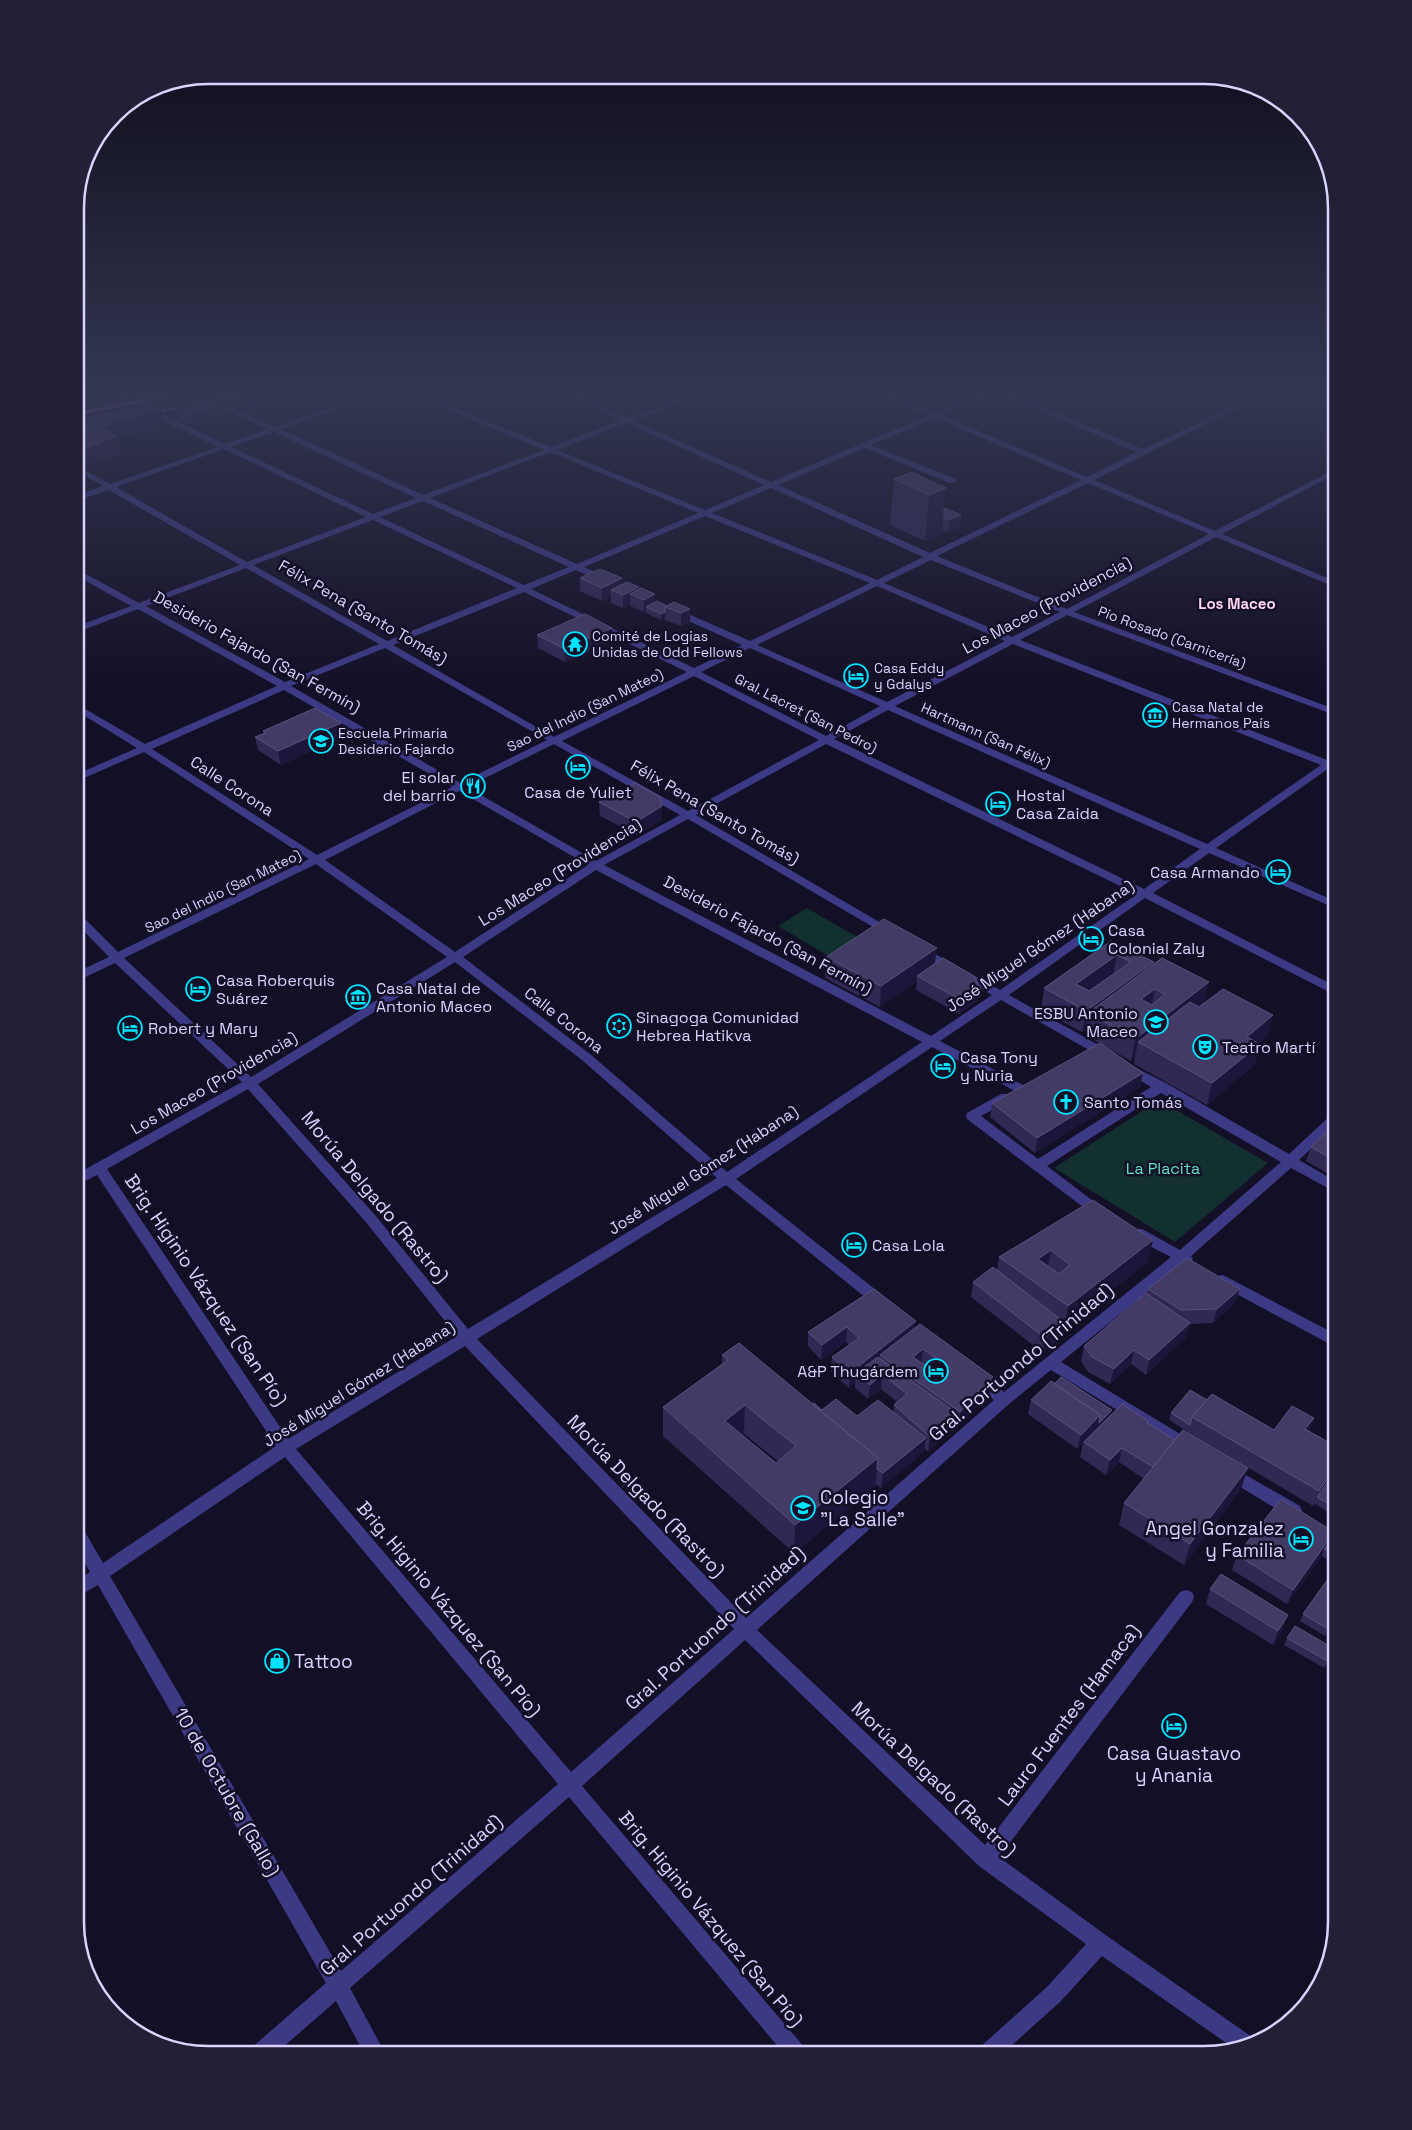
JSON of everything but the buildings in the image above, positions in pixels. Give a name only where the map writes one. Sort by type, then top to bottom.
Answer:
[{"type":"street","points":[[84,496],[103,489]]},
{"type":"street","name":"Félix Pena (Santo Tomás)","points":[[114,489],[688,815],[898,937]]},
{"type":"street","name":"Gral. Lacret (San Pedro)","points":[[312,489],[523,588],[825,739],[1146,894],[1328,987]]},
{"type":"street","points":[[405,489],[613,584]]},
{"type":"street","points":[[84,627],[445,489]]},
{"type":"street","points":[[648,489],[1014,641],[1328,761]]},
{"type":"street","points":[[84,775],[284,686],[763,489]]},
{"type":"street","name":"Pío Rosado (Carnicería)","points":[[779,489],[929,556],[1067,612],[1328,710]]},
{"type":"street","name":"Sao del Indio (San Mateo)","points":[[84,974],[875,582],[1068,489]]},
{"type":"street","points":[[1110,489],[1328,582]]},
{"type":"street","name":"Los Maceo (Providencia)","points":[[84,1176],[250,1083],[455,957],[596,865],[825,739],[1300,489]]},
{"type":"street","name":"Desiderio Fajardo (San Fermín)","points":[[84,576],[284,686],[596,865],[932,1040],[1021,1089],[972,1116],[1111,1219]]},
{"type":"street","name":"Hartmann (San Félix)","points":[[668,608],[1328,902]]},
{"type":"street","name":"Calle Corona","points":[[84,711],[146,748],[316,860],[455,957],[587,1058],[726,1179],[888,1308]]},
{"type":"street","name":"José Miguel Gómez (Habana)","points":[[84,1585],[286,1448],[726,1179],[1000,996],[1328,767]]},
{"type":"street","name":"Morúa Delgado (Rastro)","points":[[84,923],[117,958],[250,1083],[370,1218],[467,1338],[746,1630],[986,1859],[1100,1943],[1240,2041]]},
{"type":"street","points":[[915,947],[1162,1086],[1328,1183]]},
{"type":"street","points":[[1037,1166],[1162,1086]]},
{"type":"street","name":"Gral. Portuondo (Trinidad)","points":[[268,2046],[570,1786],[1004,1400],[1181,1257],[1328,1125]]},
{"type":"street","name":"Brig. Higinio Vázquez (San Pío)","points":[[99,1168],[286,1448],[790,2046]]},
{"type":"street","points":[[1128,1228],[1328,1337]]},
{"type":"street","points":[[1051,1362],[1200,1453]]},
{"type":"street","points":[[965,1369],[1004,1400]]},
{"type":"street","points":[[1216,1463],[1306,1517]]},
{"type":"street","name":"10 de Octubre (Gallo)","points":[[84,1545],[338,1985],[371,2046]]},
{"type":"street","name":"Lauro Fuentes (Hamaca)","points":[[986,1859],[1186,1597]]},
{"type":"street","points":[[996,2046],[1054,1994],[1100,1943]]},
{"type":"green space","points":[[807,908],[866,942],[837,961],[778,926]]},
{"type":"green space","name":"La Placita","points":[[1159,1100],[1268,1163],[1175,1242],[1054,1168]]},
{"type":"place","name":"Comité de Logias Unidas de Odd Fellows","points":[[575,644]]},
{"type":"place","name":"Casa Eddy y Gdalys","points":[[856,676]]},
{"type":"place","name":"Casa Natal de Hermanos País","points":[[1155,715]]},
{"type":"place","name":"Escuela Primaria Desiderio Fajardo","points":[[321,741]]},
{"type":"place","name":"Casa de Yuliet","points":[[578,767]]},
{"type":"place","name":"El solar del barrio","points":[[473,786]]},
{"type":"place","name":"Hostal Casa Zaida","points":[[998,804]]},
{"type":"place","name":"Casa Armando","points":[[1278,872]]},
{"type":"place","name":"Casa Colonial Zaly","points":[[1091,939]]},
{"type":"place","name":"Casa Roberquis Suárez","points":[[198,989]]},
{"type":"place","name":"Casa Natal de Antonio Maceo","points":[[358,997]]},
{"type":"place","name":"ESBU Antonio Maceo","points":[[1156,1022]]},
{"type":"place","name":"Sinagoga Comunidad Hebrea Hatikva","points":[[619,1026]]},
{"type":"place","name":"Robert y Mary","points":[[130,1028]]},
{"type":"place","name":"Teatro Martí","points":[[1205,1047]]},
{"type":"place","name":"Casa Tony y Nuria","points":[[943,1066]]},
{"type":"place","name":"Santo Tomás","points":[[1066,1102]]},
{"type":"place","name":"Casa Lola","points":[[854,1245]]},
{"type":"place","name":"A&P Thugárdem","points":[[936,1371]]},
{"type":"place","name":"Colegio \"La Salle\"","points":[[803,1508]]},
{"type":"place","name":"Angel Gonzalez y Familia","points":[[1301,1539]]},
{"type":"place","name":"Tattoo","points":[[277,1661]]},
{"type":"place","name":"Casa Guastavo y Anania","points":[[1174,1726]]},
{"type":"district","name":"Los Maceo","points":[[1237,603]]}]
